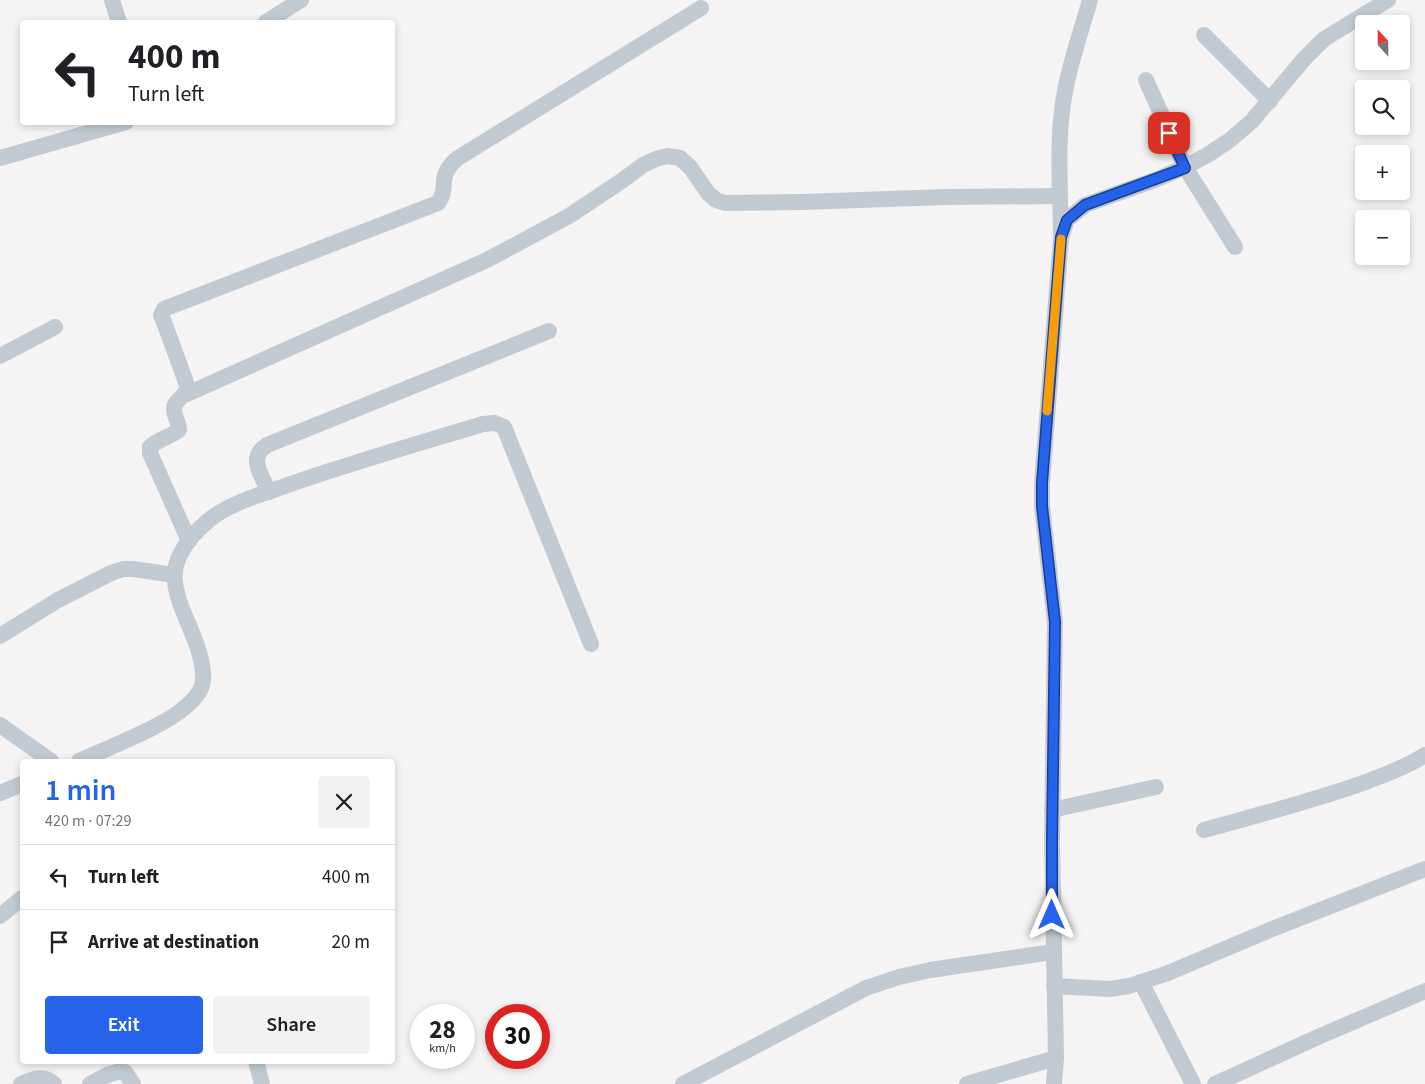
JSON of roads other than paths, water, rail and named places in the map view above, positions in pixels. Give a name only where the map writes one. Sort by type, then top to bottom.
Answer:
[{"type":"street","points":[[112,0],[118,20]]},
{"type":"street","points":[[269,20],[301,0]]},
{"type":"street","points":[[1054,1084],[1056,1058],[1052,810],[1055,622],[1044,530],[1042,483],[1061,237],[1061,122],[1066,86],[1090,0]]},
{"type":"street","points":[[1061,237],[1067,220],[1085,205],[1185,168],[1230,140],[1252,121],[1304,59],[1324,39],[1388,0]]},
{"type":"street","points":[[186,394],[188,388],[161,315],[164,309],[438,203],[442,198],[443,180],[446,172],[450,164],[458,158],[701,8]]},
{"type":"street","points":[[1204,35],[1270,101]]},
{"type":"street","points":[[1146,80],[1185,168],[1235,247]]},
{"type":"street","points":[[0,158],[116,125]]},
{"type":"street","points":[[189,541],[150,453],[150,447],[155,442],[166,439],[179,430],[174,407],[176,402],[186,394],[486,260],[569,216],[623,180],[643,164],[667,156],[680,158],[690,167],[708,193],[716,200],[725,203],[1060,196]]},
{"type":"street","points":[[0,356],[56,327]]},
{"type":"street","points":[[269,492],[256,457],[259,450],[267,445],[549,331]]},
{"type":"street","points":[[83,759],[166,721],[186,707],[200,692],[204,676],[201,659],[176,590],[174,575],[179,556],[189,541],[209,520],[231,507],[333,469],[483,424],[495,423],[504,427],[590,644]]},
{"type":"street","points":[[0,636],[58,600],[111,573],[133,569],[174,575]]},
{"type":"street","points":[[0,724],[48,759]]},
{"type":"street","points":[[1204,830],[1349,788],[1410,764],[1425,755]]},
{"type":"street","points":[[0,792],[20,785]]},
{"type":"street","points":[[1052,810],[1156,787]]},
{"type":"street","points":[[1054,986],[1110,989],[1141,982],[1168,973],[1272,929],[1425,869]]},
{"type":"street","points":[[0,916],[20,900]]},
{"type":"street","points":[[683,1084],[866,988],[899,977],[930,970],[1053,952]]},
{"type":"street","points":[[1141,982],[1193,1084]]},
{"type":"street","points":[[1215,1084],[1425,991]]},
{"type":"street","points":[[966,1084],[1056,1058]]},
{"type":"street","points":[[257,1064],[262,1084]]},
{"type":"street","points":[[90,1084],[117,1072],[125,1072],[133,1084]]},
{"type":"street","points":[[21,1084],[41,1078],[49,1079],[54,1084]]}]
